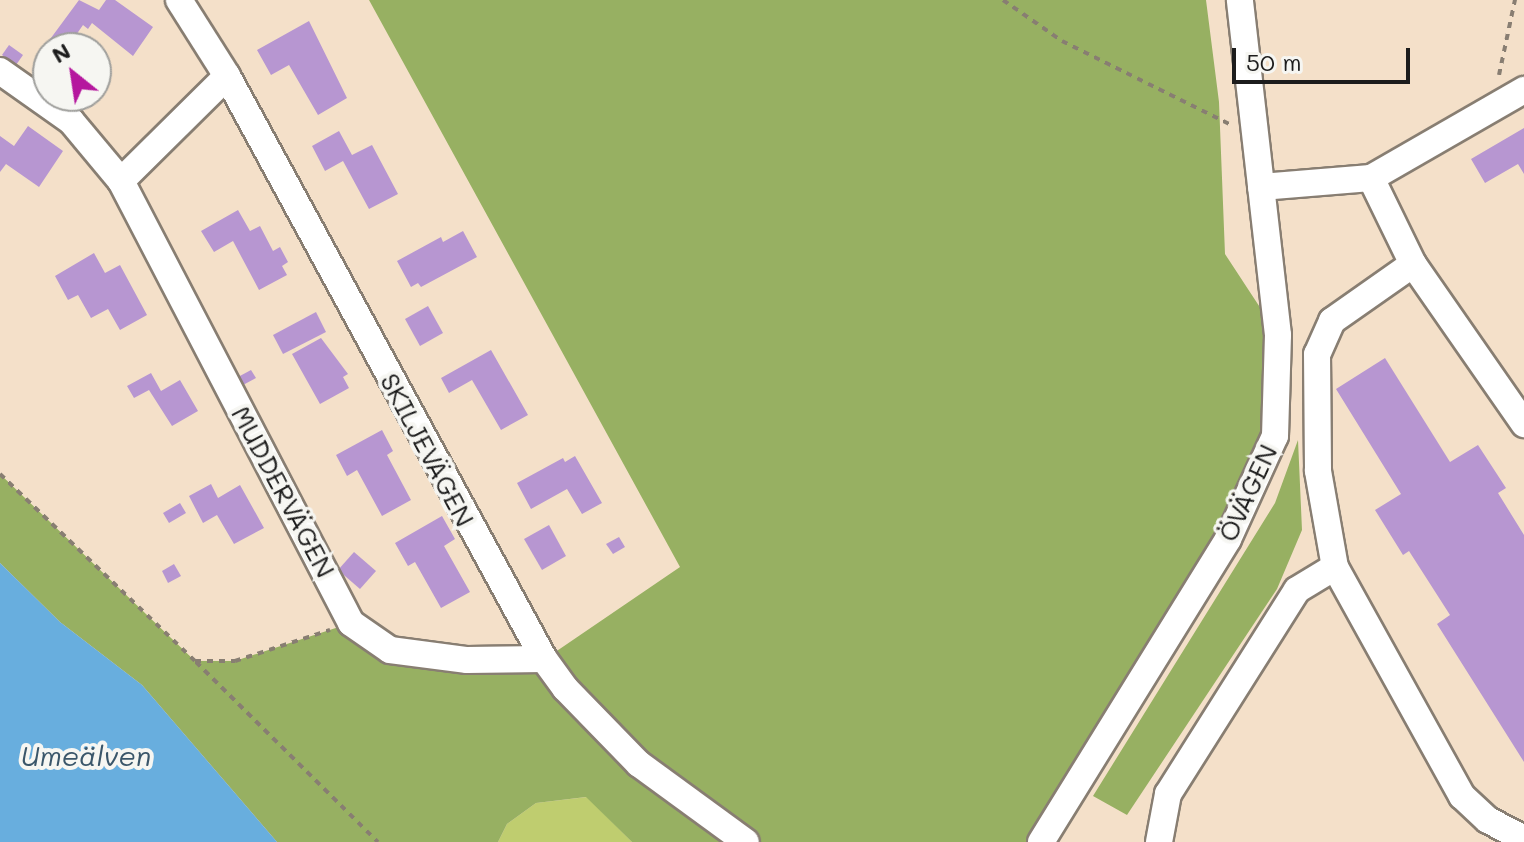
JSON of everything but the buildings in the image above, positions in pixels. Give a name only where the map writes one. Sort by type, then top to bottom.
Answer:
[{"type":"street","name":"SKILJEVÄGEN","points":[[179,0],[227,76],[544,659],[565,688],[639,764],[746,842]]},
{"type":"street","name":"ÖVÄGEN","points":[[1041,842],[1228,539],[1275,436],[1278,335],[1240,0]]},
{"type":"street","name":"MUDDERVÄGEN","points":[[0,71],[71,121],[121,181],[351,623],[390,650],[467,660],[544,659]]},
{"type":"street","points":[[121,181],[227,76]]},
{"type":"street","points":[[1261,187],[1371,178],[1492,105],[1524,90]]},
{"type":"street","points":[[1371,178],[1413,264],[1524,424]]},
{"type":"street","points":[[1413,264],[1332,321],[1317,354],[1318,471],[1335,567],[1462,796],[1488,820],[1524,839]]},
{"type":"street","points":[[1159,842],[1168,794],[1297,590],[1335,567]]},
{"type":"path","points":[[1003,0],[1040,27],[1225,125],[1254,125]]},
{"type":"path","points":[[1492,105],[1515,0]]},
{"type":"path","points":[[0,474],[378,842]]},
{"type":"path","points":[[195,661],[235,661],[351,623]]},
{"type":"green space","points":[[369,0],[1206,0],[1219,102],[1225,254],[1278,335],[1275,436],[1041,842],[632,842],[586,797],[536,803],[507,824],[498,842],[277,842],[142,685],[60,622],[0,563],[0,474],[195,661],[235,661],[351,623],[390,650],[545,659],[680,567]]},
{"type":"green space","points":[[1298,440],[1302,530],[1277,589],[1127,815],[1093,796],[1275,503]]},
{"type":"green space","points":[[587,797],[632,842],[498,842],[507,824],[536,803]]},
{"type":"water","name":"Umeälven","points":[[0,563],[60,622],[142,685],[277,842],[0,842]]}]
